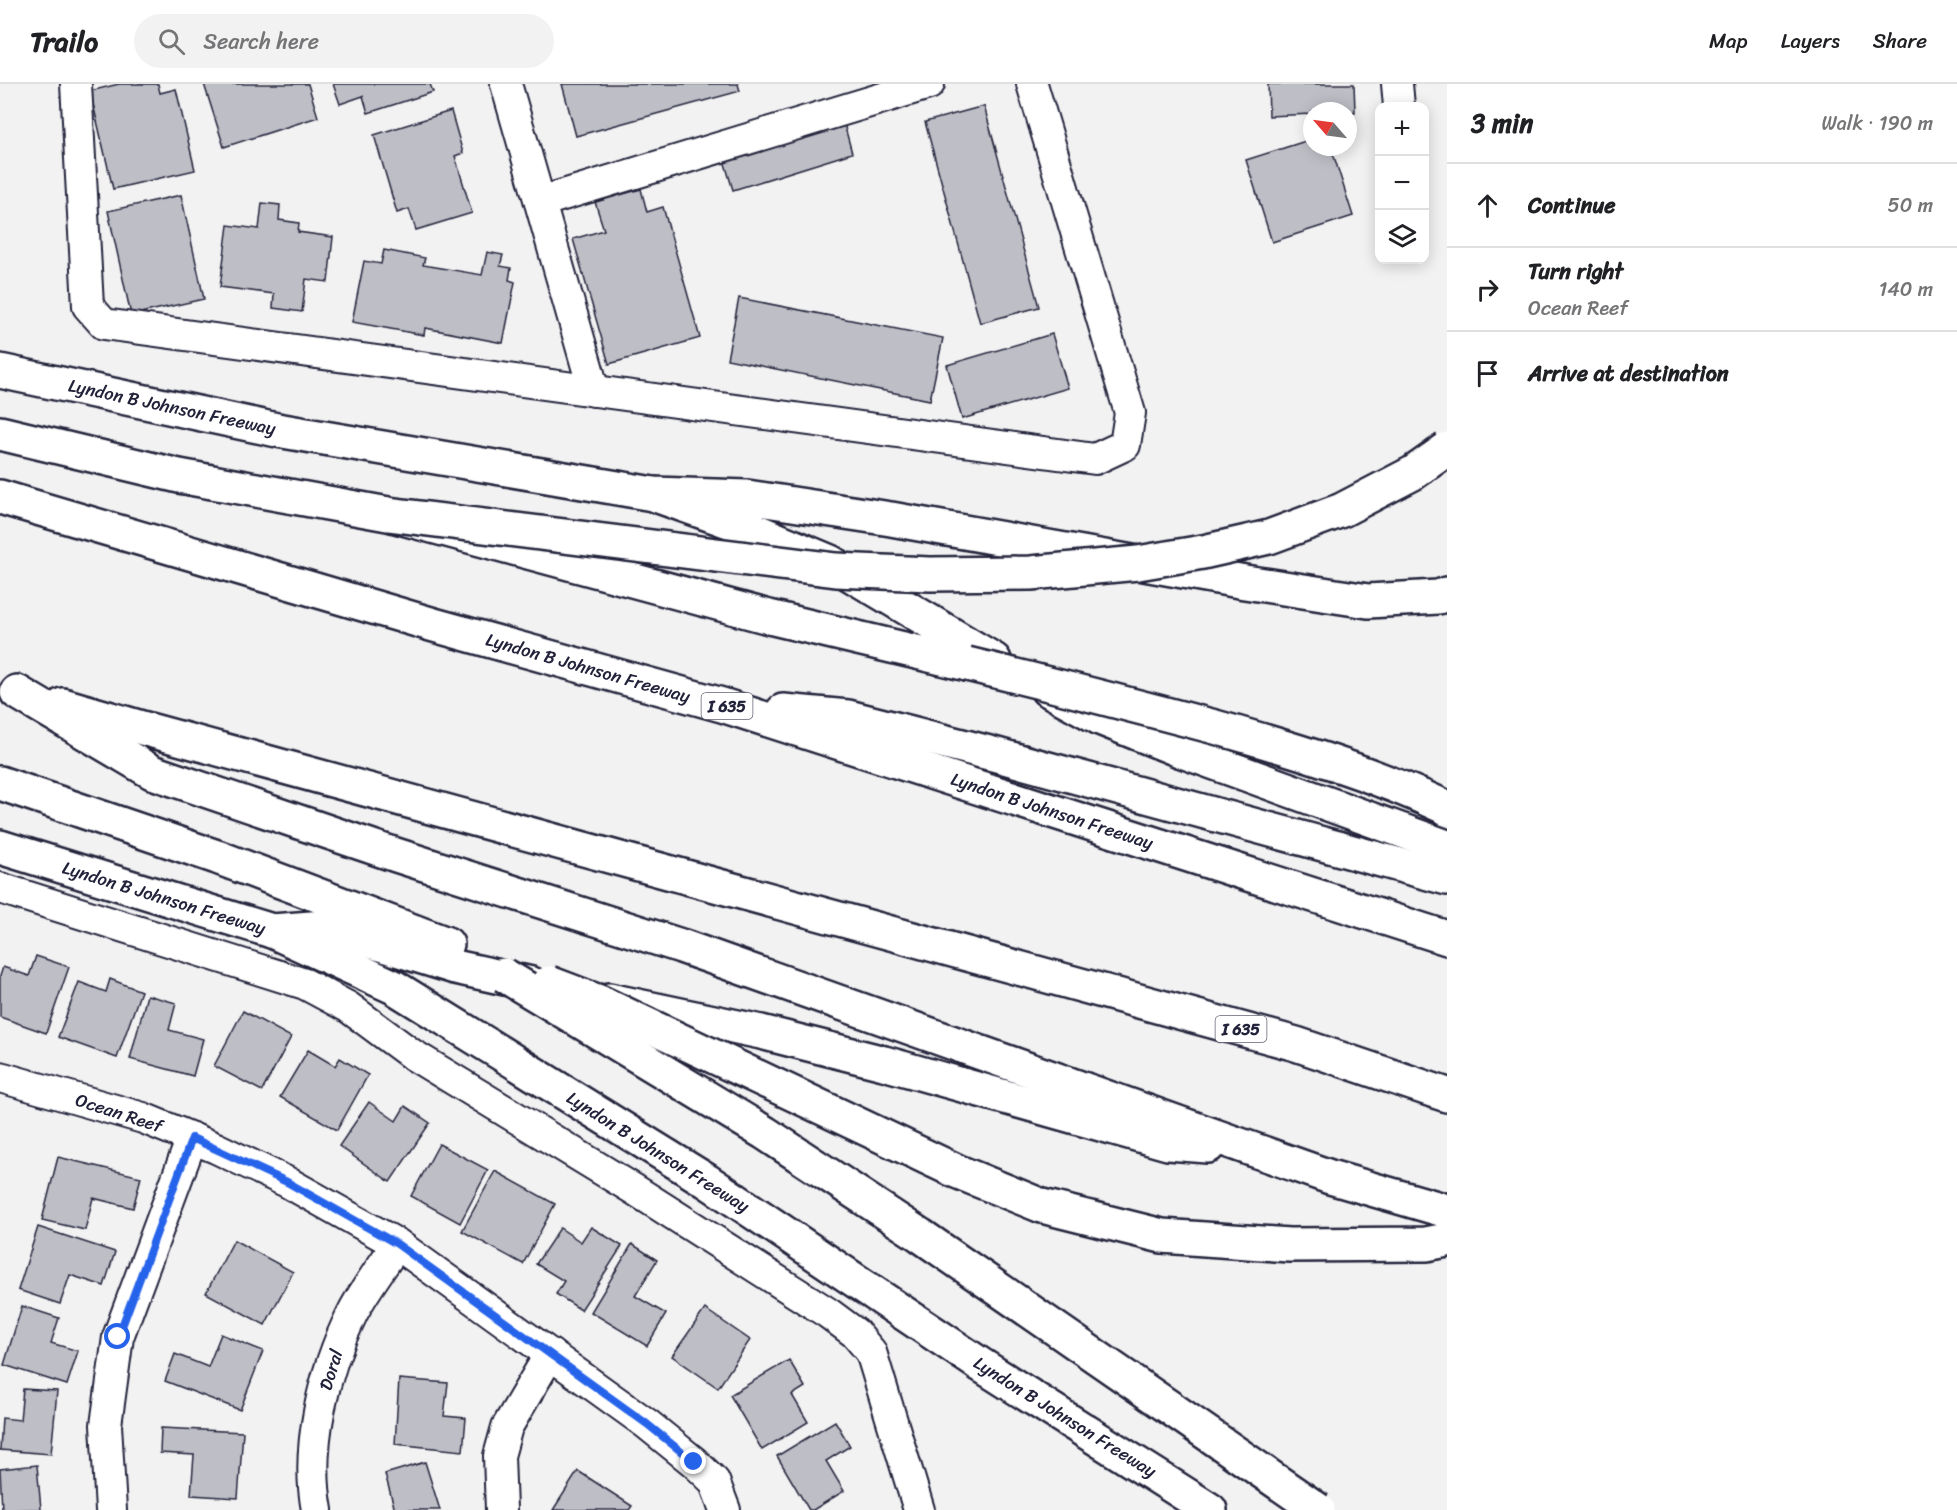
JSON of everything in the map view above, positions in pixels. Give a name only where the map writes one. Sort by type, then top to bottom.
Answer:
[{"type":"main road","name":"Lyndon B Johnson Freeway","points":[[0,371],[277,430],[653,494],[747,497],[891,519],[1245,582],[1368,601],[1438,597],[1447,594]]},
{"type":"main road","points":[[0,433],[179,476],[388,514],[836,570],[930,574],[1031,573],[1138,563],[1203,552],[1269,537],[1342,510],[1413,473],[1447,449]]},
{"type":"main road","points":[[653,494],[754,530],[830,562],[969,646],[1100,718],[1182,751],[1447,847]]},
{"type":"main road","name":"Lyndon B Johnson Freeway","points":[[0,497],[434,625],[722,705],[1447,938]]},
{"type":"main road","points":[[388,514],[769,617],[1117,700],[1218,728],[1365,774],[1447,808]]},
{"type":"main road","points":[[9,689],[152,772],[396,855],[681,946],[1330,1177],[1447,1211]]},
{"type":"main road","name":"I 635","points":[[9,689],[153,732],[1285,1041],[1447,1095]]},
{"type":"main road","points":[[722,705],[848,717],[997,755],[1447,878]]},
{"type":"main road","points":[[0,783],[130,826],[443,942],[506,971],[599,1002],[956,1171],[1042,1206],[1162,1236],[1289,1245],[1426,1244],[1447,1240]]},
{"type":"main road","name":"Lyndon B Johnson Freeway","points":[[0,846],[272,931],[394,987],[708,1181],[981,1365],[1210,1510]]},
{"type":"main road","points":[[272,931],[325,927],[455,967],[761,1032],[884,1062],[1168,1143],[1249,1148]]},
{"type":"main road","points":[[506,971],[765,1133],[901,1222],[1318,1510]]},
{"type":"street","points":[[76,84],[88,306],[104,324],[1095,459],[1125,445],[1130,413],[1032,84]]},
{"type":"street","points":[[506,84],[594,391]]},
{"type":"street","points":[[540,202],[929,84]]},
{"type":"street","points":[[1397,84],[1399,102]]},
{"type":"street","points":[[0,888],[305,984],[348,1007],[410,1053],[635,1190],[828,1313],[855,1333],[871,1352],[919,1510]]},
{"type":"street","name":"Ocean Reef","points":[[1,1081],[143,1118],[192,1138],[287,1182],[397,1244],[647,1424],[694,1462],[714,1481],[725,1510]]},
{"type":"street","points":[[111,1510],[106,1425],[118,1337],[192,1138]]},
{"type":"street","name":"Doral","points":[[317,1510],[314,1455],[317,1418],[332,1359],[353,1312],[397,1244]]},
{"type":"street","points":[[501,1510],[499,1456],[507,1427],[550,1354]]},
{"type":"building","points":[[119,84],[158,84],[160,93],[176,89],[195,170],[113,189],[90,91]]},
{"type":"building","points":[[204,84],[308,84],[318,117],[224,147]]},
{"type":"building","points":[[333,84],[430,84],[433,92],[368,113],[363,96],[340,104]]},
{"type":"building","points":[[562,84],[738,84],[740,91],[576,136]]},
{"type":"building","points":[[1268,84],[1354,84],[1355,102],[1303,102],[1303,114],[1269,116]]},
{"type":"building","points":[[984,106],[1039,307],[980,323],[925,122]]},
{"type":"building","points":[[451,111],[463,153],[455,156],[472,213],[416,230],[409,209],[397,213],[374,135]]},
{"type":"building","points":[[843,120],[852,153],[733,190],[723,157]]},
{"type":"building","points":[[1303,142],[1303,156],[1334,156],[1353,216],[1272,242],[1246,160]]},
{"type":"building","points":[[641,189],[647,212],[663,207],[700,338],[609,364],[573,239],[604,230],[595,202]]},
{"type":"building","points":[[181,195],[204,299],[131,315],[108,211]]},
{"type":"building","points":[[262,203],[280,205],[279,220],[299,223],[298,232],[333,237],[328,282],[306,279],[302,312],[273,308],[274,294],[220,287],[228,225],[259,229]]},
{"type":"building","points":[[384,250],[425,258],[423,265],[482,275],[487,252],[503,255],[500,266],[511,268],[509,280],[515,282],[503,343],[425,328],[424,335],[352,322],[364,261],[381,264]]},
{"type":"building","points":[[739,298],[943,338],[930,400],[727,359]]},
{"type":"building","points":[[1052,334],[1068,388],[962,419],[947,365]]},
{"type":"building","points":[[36,956],[69,967],[46,1033],[0,1017],[0,976],[3,967],[29,976]]},
{"type":"building","points":[[110,979],[141,991],[117,1058],[58,1037],[79,982],[106,992]]},
{"type":"building","points":[[147,995],[176,1003],[169,1030],[203,1039],[193,1076],[130,1059]]},
{"type":"building","points":[[243,1011],[291,1037],[262,1091],[214,1066]]},
{"type":"building","points":[[308,1050],[335,1066],[340,1058],[368,1075],[337,1130],[280,1097]]},
{"type":"building","points":[[369,1102],[396,1121],[405,1106],[430,1123],[390,1182],[339,1146]]},
{"type":"building","points":[[439,1144],[488,1170],[460,1223],[411,1196]]},
{"type":"building","points":[[58,1157],[141,1177],[133,1208],[93,1198],[85,1230],[42,1220]]},
{"type":"building","points":[[495,1171],[555,1204],[523,1264],[462,1231]]},
{"type":"building","points":[[38,1227],[115,1252],[104,1286],[70,1275],[60,1304],[18,1290]]},
{"type":"building","points":[[591,1227],[622,1246],[581,1310],[556,1294],[564,1281],[536,1264],[560,1228],[581,1242]]},
{"type":"building","points":[[234,1240],[293,1272],[265,1325],[206,1293]]},
{"type":"building","points":[[632,1244],[657,1260],[635,1296],[666,1314],[647,1346],[591,1312]]},
{"type":"building","points":[[22,1306],[59,1318],[51,1343],[78,1351],[67,1385],[4,1365]]},
{"type":"building","points":[[705,1309],[750,1340],[718,1388],[672,1356]]},
{"type":"building","points":[[221,1334],[263,1351],[240,1410],[165,1381],[175,1354],[208,1367]]},
{"type":"building","points":[[789,1360],[805,1387],[792,1395],[808,1422],[762,1450],[730,1395]]},
{"type":"building","points":[[399,1379],[448,1383],[444,1416],[466,1418],[463,1451],[395,1444]]},
{"type":"building","points":[[23,1389],[57,1391],[51,1454],[0,1450],[2,1418],[20,1420]]},
{"type":"building","points":[[835,1421],[850,1446],[826,1461],[844,1491],[813,1510],[809,1510],[777,1456]]},
{"type":"building","points":[[161,1428],[243,1432],[238,1498],[191,1495],[194,1455],[160,1453]]},
{"type":"building","points":[[425,1462],[440,1510],[395,1510],[385,1474]]},
{"type":"building","points":[[37,1465],[41,1509],[2,1510],[0,1469]]},
{"type":"building","points":[[578,1471],[632,1506],[629,1510],[553,1510]]},
{"type":"route","points":[[118,1337],[192,1138],[287,1182],[397,1244],[647,1424],[694,1462]]}]
